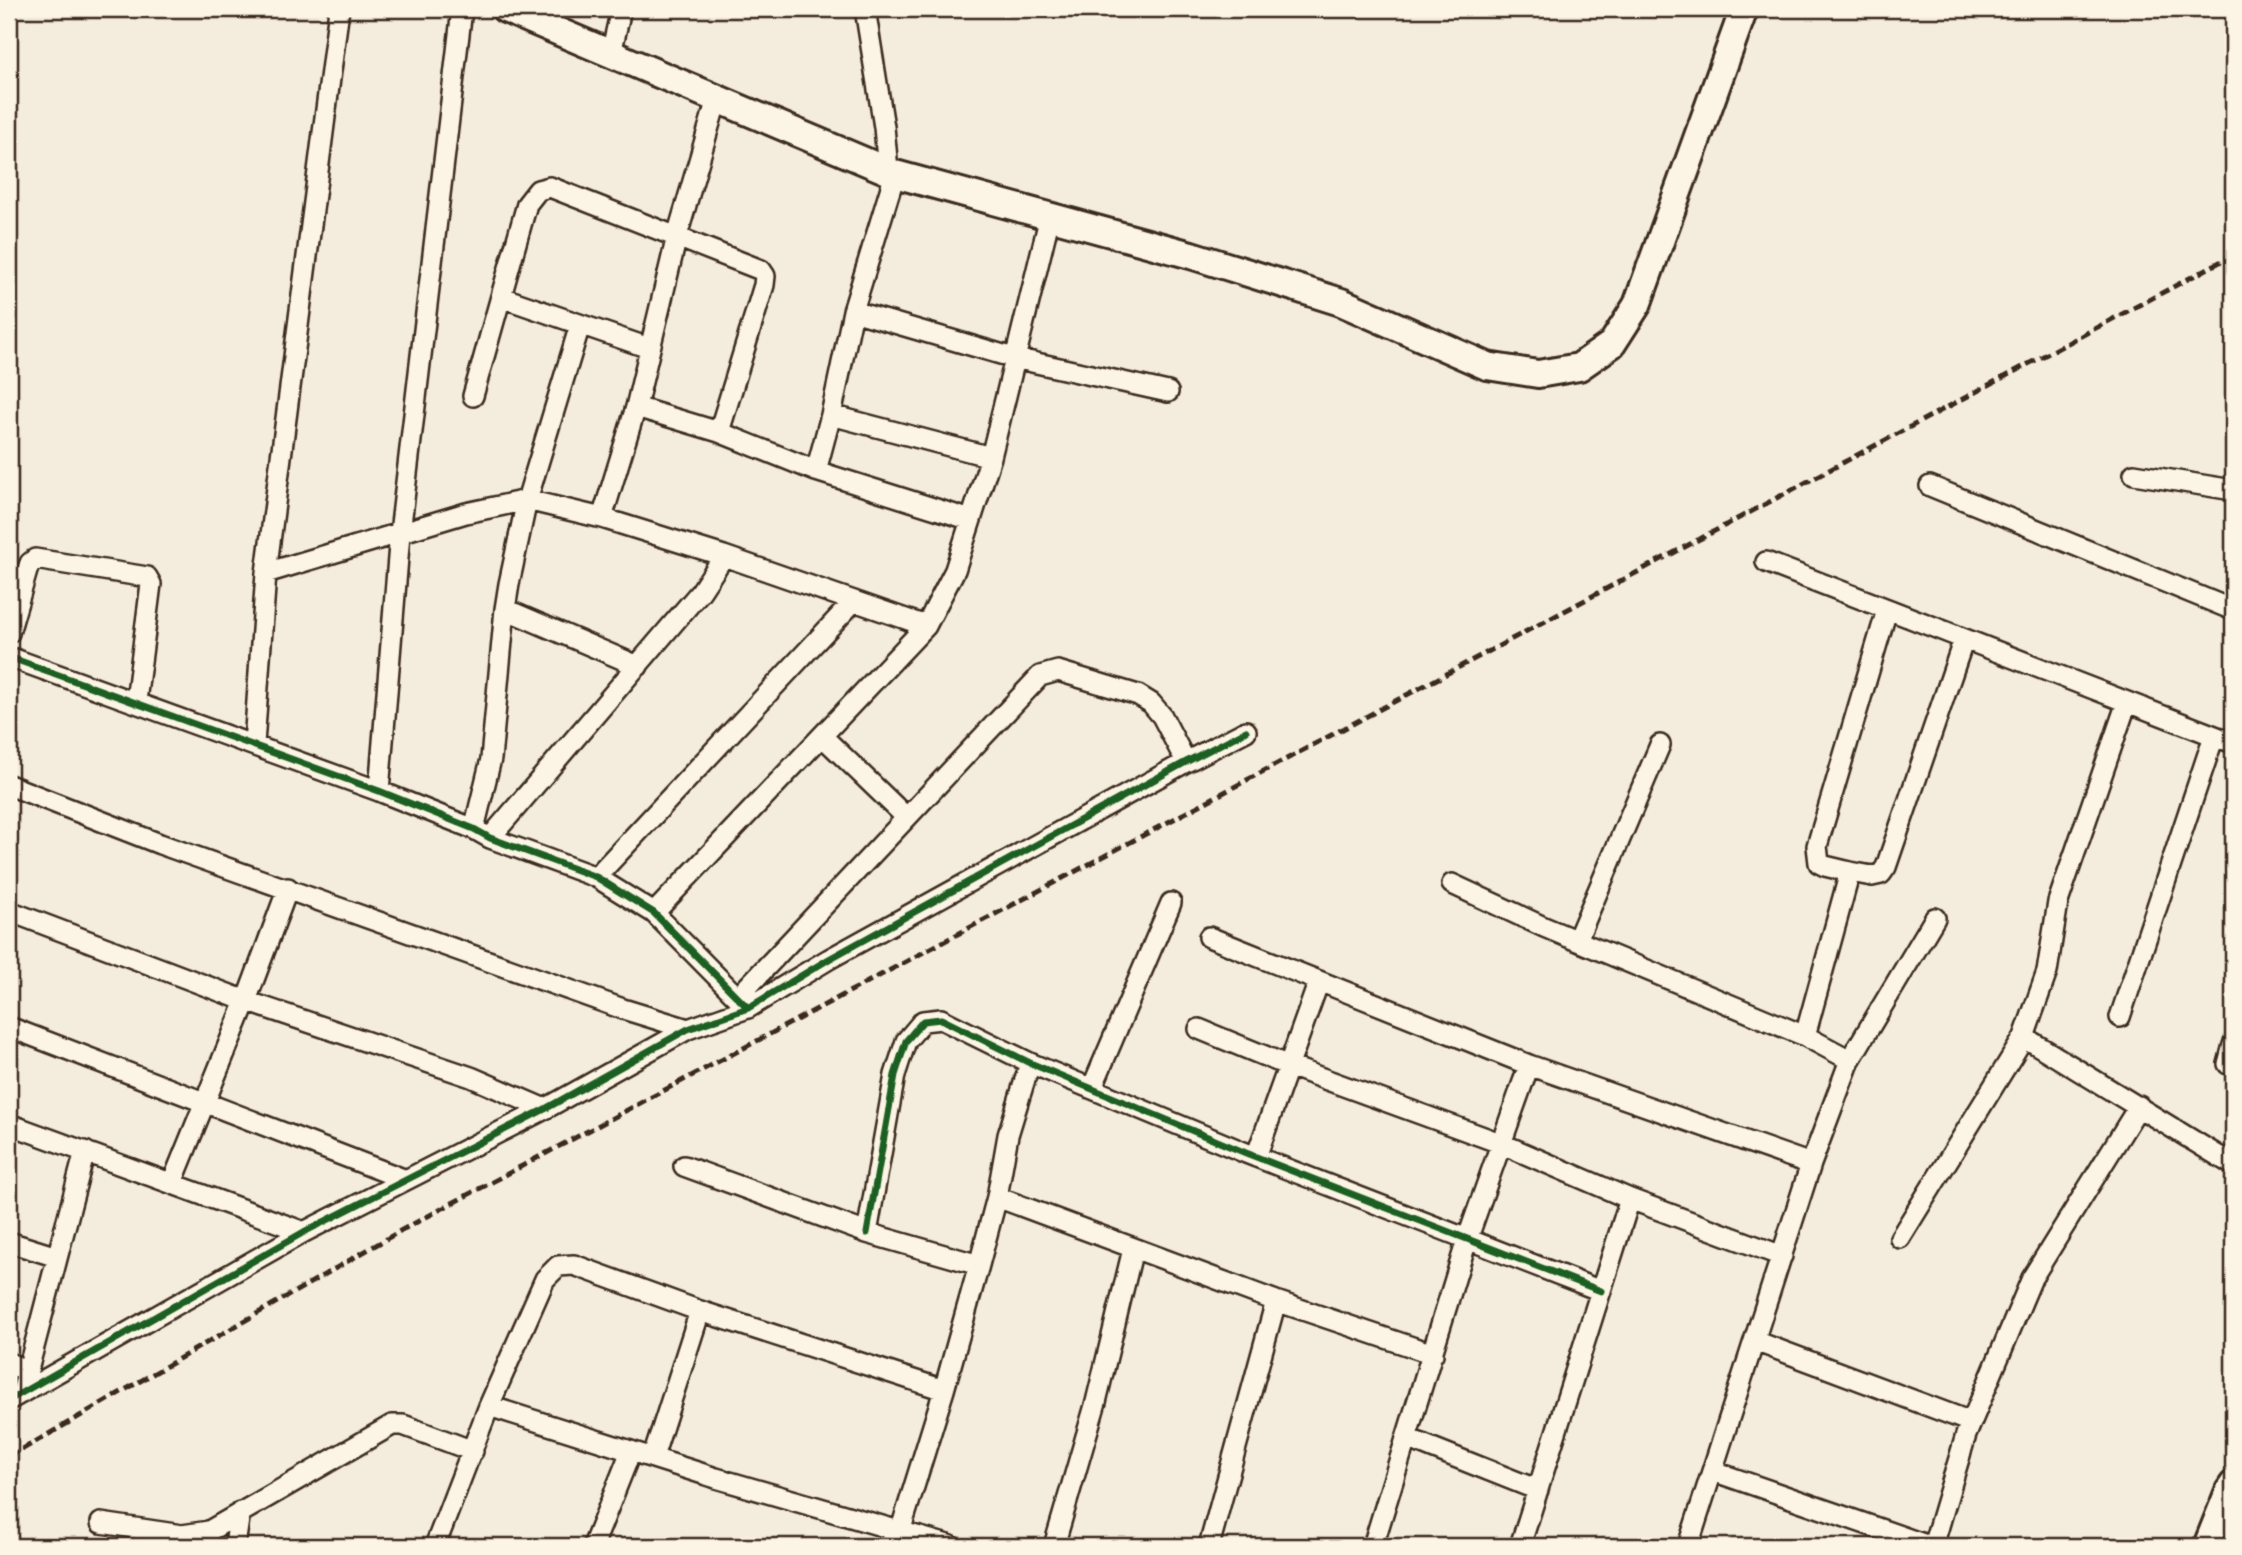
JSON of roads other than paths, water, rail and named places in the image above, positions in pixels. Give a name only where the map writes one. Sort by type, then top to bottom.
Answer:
[{"type":"main road","points":[[505,9],[892,172],[1191,256],[1341,302],[1487,366],[1538,374],[1579,368],[1612,344],[1637,305],[1744,9]]},
{"type":"main road","points":[[2207,1546],[2233,1485]]},
{"type":"street","points":[[254,744],[266,573],[339,9]]},
{"type":"street","points":[[379,791],[400,533],[462,9]]},
{"type":"street","points":[[611,54],[621,9]]},
{"type":"street","points":[[816,471],[853,311],[892,172],[863,9]]},
{"type":"street","points":[[602,518],[636,407],[677,236],[717,99]]},
{"type":"street","points":[[473,396],[527,204],[538,190],[551,187],[755,266],[765,276],[719,432]]},
{"type":"street","points":[[654,913],[926,626],[955,569],[992,457],[1050,216]]},
{"type":"street","points":[[500,297],[649,348]]},
{"type":"street","points":[[853,311],[1014,358],[1168,392]]},
{"type":"street","points":[[482,834],[505,609],[527,500],[580,325]]},
{"type":"street","points":[[636,407],[719,432],[816,471],[971,520]]},
{"type":"street","points":[[831,415],[992,457]]},
{"type":"street","points":[[2134,474],[2233,490]]},
{"type":"street","points":[[1930,486],[2233,610]]},
{"type":"street","points":[[266,573],[466,513],[527,500],[602,518],[724,556],[926,626]]},
{"type":"street","points":[[482,834],[638,666],[701,591],[724,556]]},
{"type":"street","points":[[9,633],[27,571],[35,559],[147,577],[151,584],[136,701]]},
{"type":"street","points":[[1766,562],[2233,743]]},
{"type":"street","points":[[596,877],[854,600]]},
{"type":"street","points":[[505,609],[638,666]]},
{"type":"street","points":[[1887,610],[1817,846],[1819,863],[1825,866],[1872,876],[1881,874],[1886,867],[1964,639]]},
{"type":"street","points":[[9,657],[254,744],[596,877],[654,913],[743,1002]]},
{"type":"street","points":[[743,1002],[906,817],[1040,676],[1058,671],[1138,695],[1151,703],[1162,716],[1186,762]]},
{"type":"street","points":[[1900,1238],[2024,1037],[2047,972],[2058,902],[2127,702]]},
{"type":"street","points":[[15,1397],[304,1232],[544,1109],[688,1029],[829,960],[1186,762],[1246,732]]},
{"type":"street","points":[[822,736],[906,817]]},
{"type":"street","points":[[2120,1017],[2214,736]]},
{"type":"street","points":[[1577,940],[1660,745]]},
{"type":"street","points":[[9,785],[160,844],[623,1009],[688,1029]]},
{"type":"street","points":[[1805,1036],[1850,872]]},
{"type":"street","points":[[1452,884],[1544,928],[1805,1036],[1850,1060]]},
{"type":"street","points":[[172,1184],[246,1001],[288,888]]},
{"type":"street","points":[[1092,1088],[1171,903]]},
{"type":"street","points":[[9,911],[246,1001],[471,1077],[544,1109]]},
{"type":"street","points":[[1688,1546],[1811,1164],[1850,1060],[1935,918]]},
{"type":"street","points":[[1209,937],[1529,1065],[1811,1164]]},
{"type":"street","points":[[1256,1157],[1319,981]]},
{"type":"street","points":[[867,1233],[895,1075],[906,1041],[923,1021],[940,1019],[1030,1063],[1256,1157],[1601,1291]]},
{"type":"street","points":[[9,1027],[406,1181]]},
{"type":"street","points":[[1199,1029],[1289,1066],[1500,1143],[1630,1199],[1782,1256]]},
{"type":"street","points":[[2024,1037],[2233,1165]]},
{"type":"street","points":[[2228,1064],[2233,1045]]},
{"type":"street","points":[[900,1532],[979,1265],[997,1197],[1008,1135],[1030,1063]]},
{"type":"street","points":[[1373,1546],[1467,1240],[1529,1065]]},
{"type":"street","points":[[1713,1471],[1931,1546],[1971,1422],[2032,1278],[2139,1106]]},
{"type":"street","points":[[9,1124],[304,1232]]},
{"type":"street","points":[[15,1397],[27,1371],[85,1151]]},
{"type":"street","points":[[684,1166],[867,1233],[979,1265]]},
{"type":"street","points":[[997,1197],[1276,1301],[1433,1354]]},
{"type":"street","points":[[1520,1546],[1630,1199]]},
{"type":"street","points":[[9,1242],[58,1257]]},
{"type":"street","points":[[1054,1546],[1096,1402],[1133,1249]]},
{"type":"street","points":[[435,1546],[489,1406],[545,1279],[558,1266],[574,1265],[700,1311],[944,1390]]},
{"type":"street","points":[[1209,1546],[1276,1301]]},
{"type":"street","points":[[653,1457],[700,1311]]},
{"type":"street","points":[[1755,1342],[1971,1422]]},
{"type":"street","points":[[9,1363],[27,1371]]},
{"type":"street","points":[[489,1406],[951,1546]]},
{"type":"street","points":[[101,1523],[182,1535],[209,1531],[392,1425],[403,1425],[473,1451]]},
{"type":"street","points":[[1407,1438],[1538,1490]]},
{"type":"street","points":[[593,1546],[631,1451]]},
{"type":"street","points":[[235,1546],[240,1512]]},
{"type":"railway","points":[[9,1457],[400,1231],[2233,255]]}]
